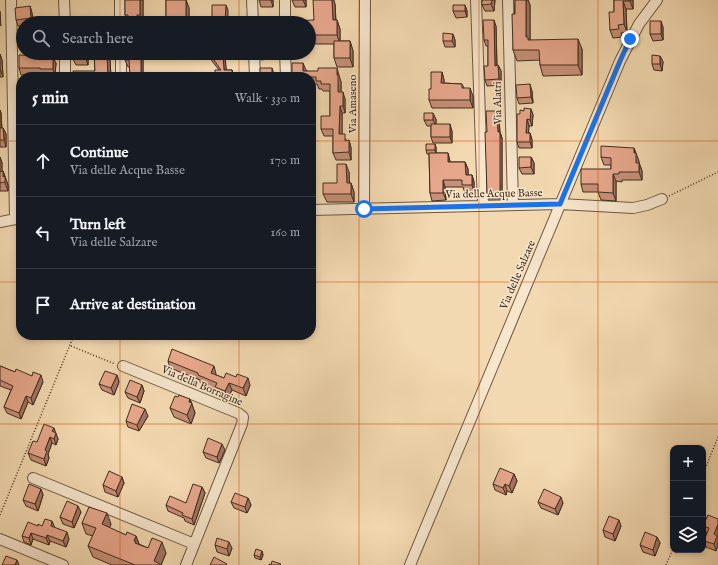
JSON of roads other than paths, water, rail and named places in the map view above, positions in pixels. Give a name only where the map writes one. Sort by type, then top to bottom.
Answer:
[{"type":"street","points":[[11,0],[16,156]]},
{"type":"street","points":[[64,0],[65,16]]},
{"type":"street","points":[[120,0],[120,16]]},
{"type":"street","points":[[252,0],[253,16]]},
{"type":"street","points":[[285,0],[285,16]]},
{"type":"street","name":"Via Amaseno","points":[[364,209],[365,0]]},
{"type":"street","points":[[476,0],[483,206]]},
{"type":"street","name":"Via Alatri","points":[[508,0],[513,205]]},
{"type":"street","name":"Via delle Salzare","points":[[410,565],[623,54],[639,24],[657,0]]},
{"type":"street","points":[[65,60],[65,72]]},
{"type":"street","points":[[121,60],[121,72]]},
{"type":"street","points":[[254,60],[254,72]]},
{"type":"street","points":[[286,60],[286,72]]},
{"type":"street","name":"Via delle Acque Basse","points":[[316,210],[560,204],[633,208],[647,205],[662,199]]},
{"type":"street","points":[[0,222],[16,219]]},
{"type":"street","name":"Via della Borragine","points":[[123,366],[238,412],[243,417],[242,424],[186,565]]},
{"type":"street","points":[[33,478],[194,544]]},
{"type":"street","points":[[0,539],[63,565]]}]
